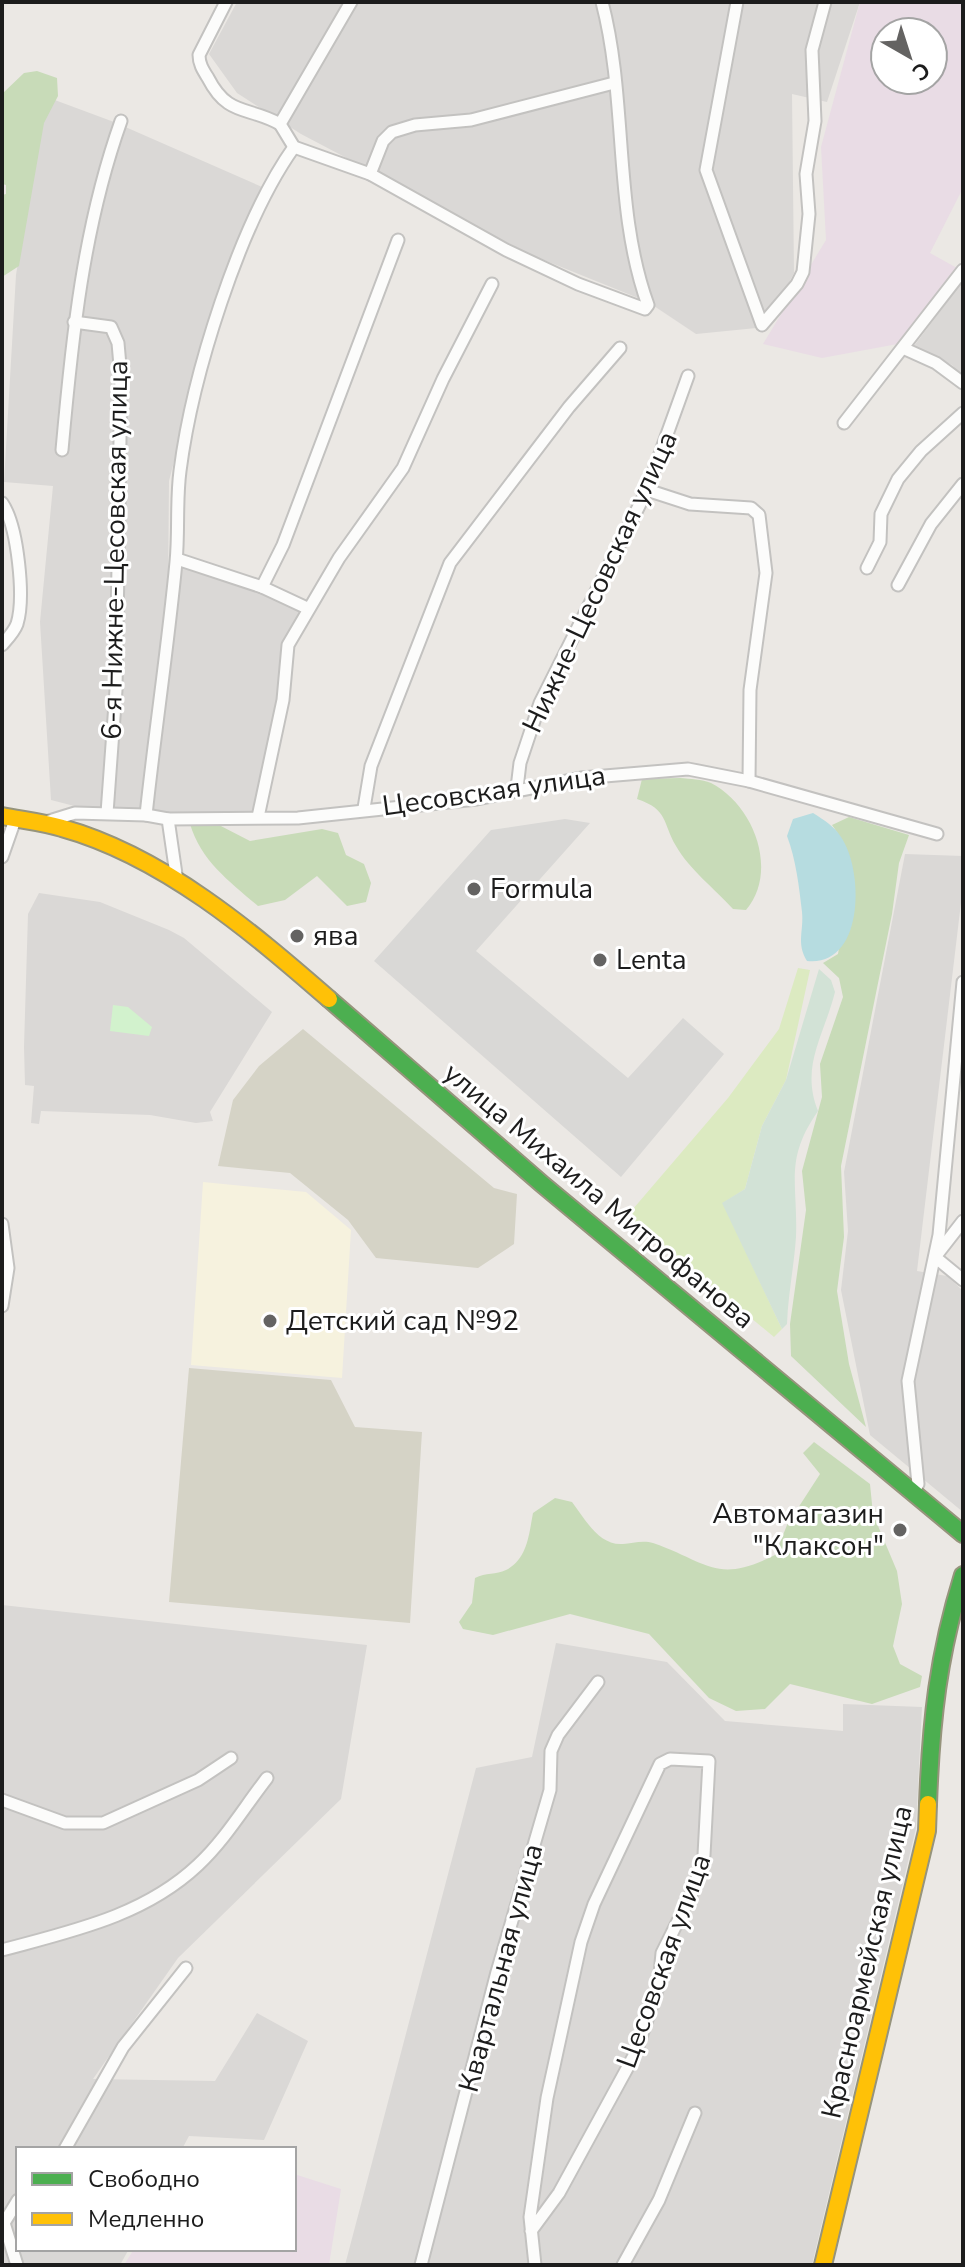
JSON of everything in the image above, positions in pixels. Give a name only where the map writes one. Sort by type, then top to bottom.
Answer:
[{"type":"main road","name":"улица Михаила Митрофанова","points":[[9,816],[46,822],[105,843],[177,881],[201,898],[322,994],[560,1200],[786,1380],[962,1533]]},
{"type":"main road","name":"Красноармейская улица","points":[[823,2265],[927,1831],[932,1707],[947,1626],[963,1575]]},
{"type":"street","points":[[226,2],[199,55],[199,62],[217,94],[230,107],[280,124],[294,147],[370,174],[506,250],[639,309],[648,308],[635,259],[602,2]]},
{"type":"street","points":[[280,124],[351,2]]},
{"type":"street","points":[[737,2],[706,170],[760,325],[774,313],[803,272],[809,214],[806,174],[815,121],[812,50],[825,2]]},
{"type":"street","points":[[370,174],[383,141],[392,132],[415,125],[471,120],[614,83]]},
{"type":"street","points":[[62,450],[77,294],[110,152],[121,121]]},
{"type":"street","points":[[146,815],[177,559],[179,472],[193,408],[225,295],[270,186],[294,147]]},
{"type":"street","points":[[262,587],[283,545],[398,240]]},
{"type":"street","points":[[844,423],[905,349],[963,270]]},
{"type":"street","points":[[258,817],[283,700],[285,654],[307,608],[403,468],[443,379],[492,284]]},
{"type":"street","name":"6-я Нижне-Цесовская улица","points":[[74,322],[102,323],[111,327],[118,343],[121,377],[116,690],[107,813]]},
{"type":"street","points":[[364,808],[371,766],[450,563],[569,407],[620,348]]},
{"type":"street","points":[[905,349],[936,363],[963,383]]},
{"type":"street","name":"Нижне-Цесовская улица","points":[[517,788],[520,763],[540,703],[647,490],[688,376]]},
{"type":"street","points":[[867,568],[880,542],[881,514],[898,479],[914,458],[963,413]]},
{"type":"street","points":[[898,585],[919,542],[963,484]]},
{"type":"street","points":[[647,490],[690,504],[751,508],[759,515],[766,573],[750,690],[749,781]]},
{"type":"street","points":[[2,503],[11,522],[17,553],[19,614],[14,630],[2,645]]},
{"type":"street","points":[[177,559],[262,587],[307,608]]},
{"type":"street","name":"Цесовская улица","points":[[46,822],[69,814],[107,813],[168,819],[298,818],[364,808],[477,799],[517,788],[647,770],[688,769],[749,781],[937,834]]},
{"type":"street","points":[[2,857],[9,816]]},
{"type":"street","points":[[168,819],[177,881]]},
{"type":"street","points":[[915,1489],[908,1381],[935,1257],[963,982]]},
{"type":"street","points":[[935,1257],[963,1221]]},
{"type":"street","points":[[2,1224],[8,1268],[2,1306]]},
{"type":"street","points":[[935,1257],[963,1280]]},
{"type":"street","name":"Квартальная улица","points":[[421,2265],[497,1972],[550,1790],[551,1751],[558,1735],[598,1682]]},
{"type":"street","points":[[2,1800],[65,1823],[103,1823],[198,1780],[231,1758]]},
{"type":"street","name":"Цесовская улица","points":[[677,1759],[709,1761],[704,1855],[693,1891],[662,1953],[659,1984],[636,2052],[559,2193],[531,2231],[547,2098],[581,1942],[594,1904],[660,1764],[677,1759]]},
{"type":"street","points":[[2,1950],[114,1919],[160,1893],[207,1856],[267,1778]]},
{"type":"street","points":[[66,2147],[123,2047],[186,1968]]},
{"type":"street","points":[[623,2265],[659,2200],[695,2113]]},
{"type":"street","points":[[16,2203],[4,2223],[17,2265]]},
{"type":"street","points":[[531,2231],[535,2265]]},
{"type":"shaded area","points":[[237,2],[860,2],[827,102],[792,94],[794,273],[766,327],[696,334],[648,302],[529,254],[301,134],[237,93],[209,54]]},
{"type":"shaded area","points":[[860,2],[963,2],[963,188],[930,253],[957,268],[903,343],[822,358],[763,344],[826,240],[821,147]]},
{"type":"shaded area","points":[[44,96],[114,122],[262,187],[218,289],[169,481],[168,594],[142,810],[86,809],[51,800],[40,622],[53,486],[4,482],[16,275]]},
{"type":"shaded area","points":[[963,281],[963,377],[952,365],[914,346]]},
{"type":"shaded area","points":[[185,565],[243,583],[303,608],[286,645],[281,698],[254,812],[170,814],[150,810],[178,571]]},
{"type":"shaded area","points":[[565,819],[590,823],[476,951],[628,1078],[683,1018],[724,1054],[621,1177],[374,961],[491,830]]},
{"type":"shaded area","points":[[905,854],[963,856],[963,886],[917,1271],[947,1276],[963,1291],[963,1512],[870,1435],[841,1290],[848,1231],[844,1172]]},
{"type":"shaded area","points":[[39,893],[100,902],[169,930],[184,938],[272,1012],[210,1112],[213,1121],[196,1123],[150,1115],[41,1111],[39,1124],[31,1123],[34,1086],[25,1085],[24,1047],[28,914]]},
{"type":"shaded area","points":[[303,1029],[494,1188],[517,1194],[514,1244],[478,1268],[376,1258],[348,1220],[290,1173],[218,1166],[233,1100],[259,1066]]},
{"type":"shaded area","name":"Детский сад №92","points":[[203,1182],[306,1192],[351,1230],[342,1378],[191,1365]]},
{"type":"shaded area","points":[[189,1368],[331,1380],[355,1427],[422,1432],[410,1623],[169,1602]]},
{"type":"shaded area","points":[[2,1605],[367,1645],[341,1799],[178,1958],[93,2079],[215,2081],[257,2013],[308,2041],[264,2140],[189,2136],[183,2147],[16,2147],[16,2251],[128,2251],[120,2265],[2,2265]]},
{"type":"shaded area","points":[[556,1643],[667,1662],[725,1721],[843,1731],[843,1704],[922,1707],[916,1828],[812,2265],[345,2265],[476,1768],[532,1757]]},
{"type":"shaded area","points":[[296,2175],[341,2189],[329,2265],[124,2265],[133,2251],[296,2251]]},
{"type":"green space","points":[[37,71],[57,78],[58,96],[44,123],[19,266],[2,277],[2,195],[6,194],[6,185],[2,184],[2,94],[24,73]]},
{"type":"green space","points":[[680,778],[711,783],[726,793],[750,823],[761,858],[756,894],[746,910],[733,909],[703,879],[681,854],[660,812],[637,799],[642,779]]},
{"type":"green space","points":[[849,817],[909,835],[899,863],[892,914],[841,1166],[844,1237],[837,1291],[849,1364],[866,1427],[791,1356],[790,1324],[806,1210],[802,1171],[822,1097],[820,1064],[843,997],[839,978],[823,963],[838,954],[849,887],[847,855],[832,825]]},
{"type":"green space","points":[[190,824],[217,824],[250,841],[322,829],[338,833],[346,855],[364,864],[371,883],[366,902],[347,906],[317,876],[285,900],[258,906],[209,860]]},
{"type":"green space","points":[[798,968],[810,970],[786,1080],[762,1126],[745,1189],[723,1203],[782,1329],[774,1337],[627,1216],[728,1098],[779,1029]]},
{"type":"green space","points":[[819,969],[831,980],[835,992],[813,1065],[813,1095],[818,1111],[807,1128],[797,1158],[795,1248],[787,1324],[782,1329],[722,1203],[745,1189],[762,1126],[786,1080]]},
{"type":"green space","points":[[113,1005],[128,1007],[152,1027],[149,1036],[110,1031]]},
{"type":"green space","points":[[814,1442],[870,1484],[873,1514],[897,1571],[902,1604],[893,1646],[900,1664],[922,1676],[920,1687],[872,1704],[790,1684],[765,1709],[736,1711],[709,1698],[649,1634],[570,1614],[493,1635],[463,1629],[459,1622],[472,1603],[475,1578],[502,1572],[519,1559],[526,1545],[533,1513],[555,1498],[572,1502],[593,1530],[614,1543],[649,1542],[700,1563],[725,1569],[755,1564],[775,1555],[787,1525],[820,1474],[803,1453]]},
{"type":"water","points":[[813,813],[832,826],[841,837],[849,852],[856,892],[849,933],[840,949],[826,959],[807,961],[801,943],[798,883],[787,836],[793,819]]},
{"type":"traffic: fast","points":[[329,999],[542,1184],[963,1534]]},
{"type":"traffic: fast","points":[[928,1804],[937,1688],[947,1633],[963,1575]]},
{"type":"traffic: slow","points":[[2,816],[62,828],[136,857],[171,877],[237,923],[329,999]]},
{"type":"traffic: slow","points":[[823,2265],[927,1831],[928,1804]]},
{"type":"place","name":"Formula","points":[[474,889]]},
{"type":"place","name":"ява","points":[[297,936]]},
{"type":"place","name":"Lenta","points":[[600,960]]},
{"type":"place","name":"Детский сад №92","points":[[270,1321]]},
{"type":"place","name":"Автомагазин \"Клаксон\"","points":[[900,1530]]}]
